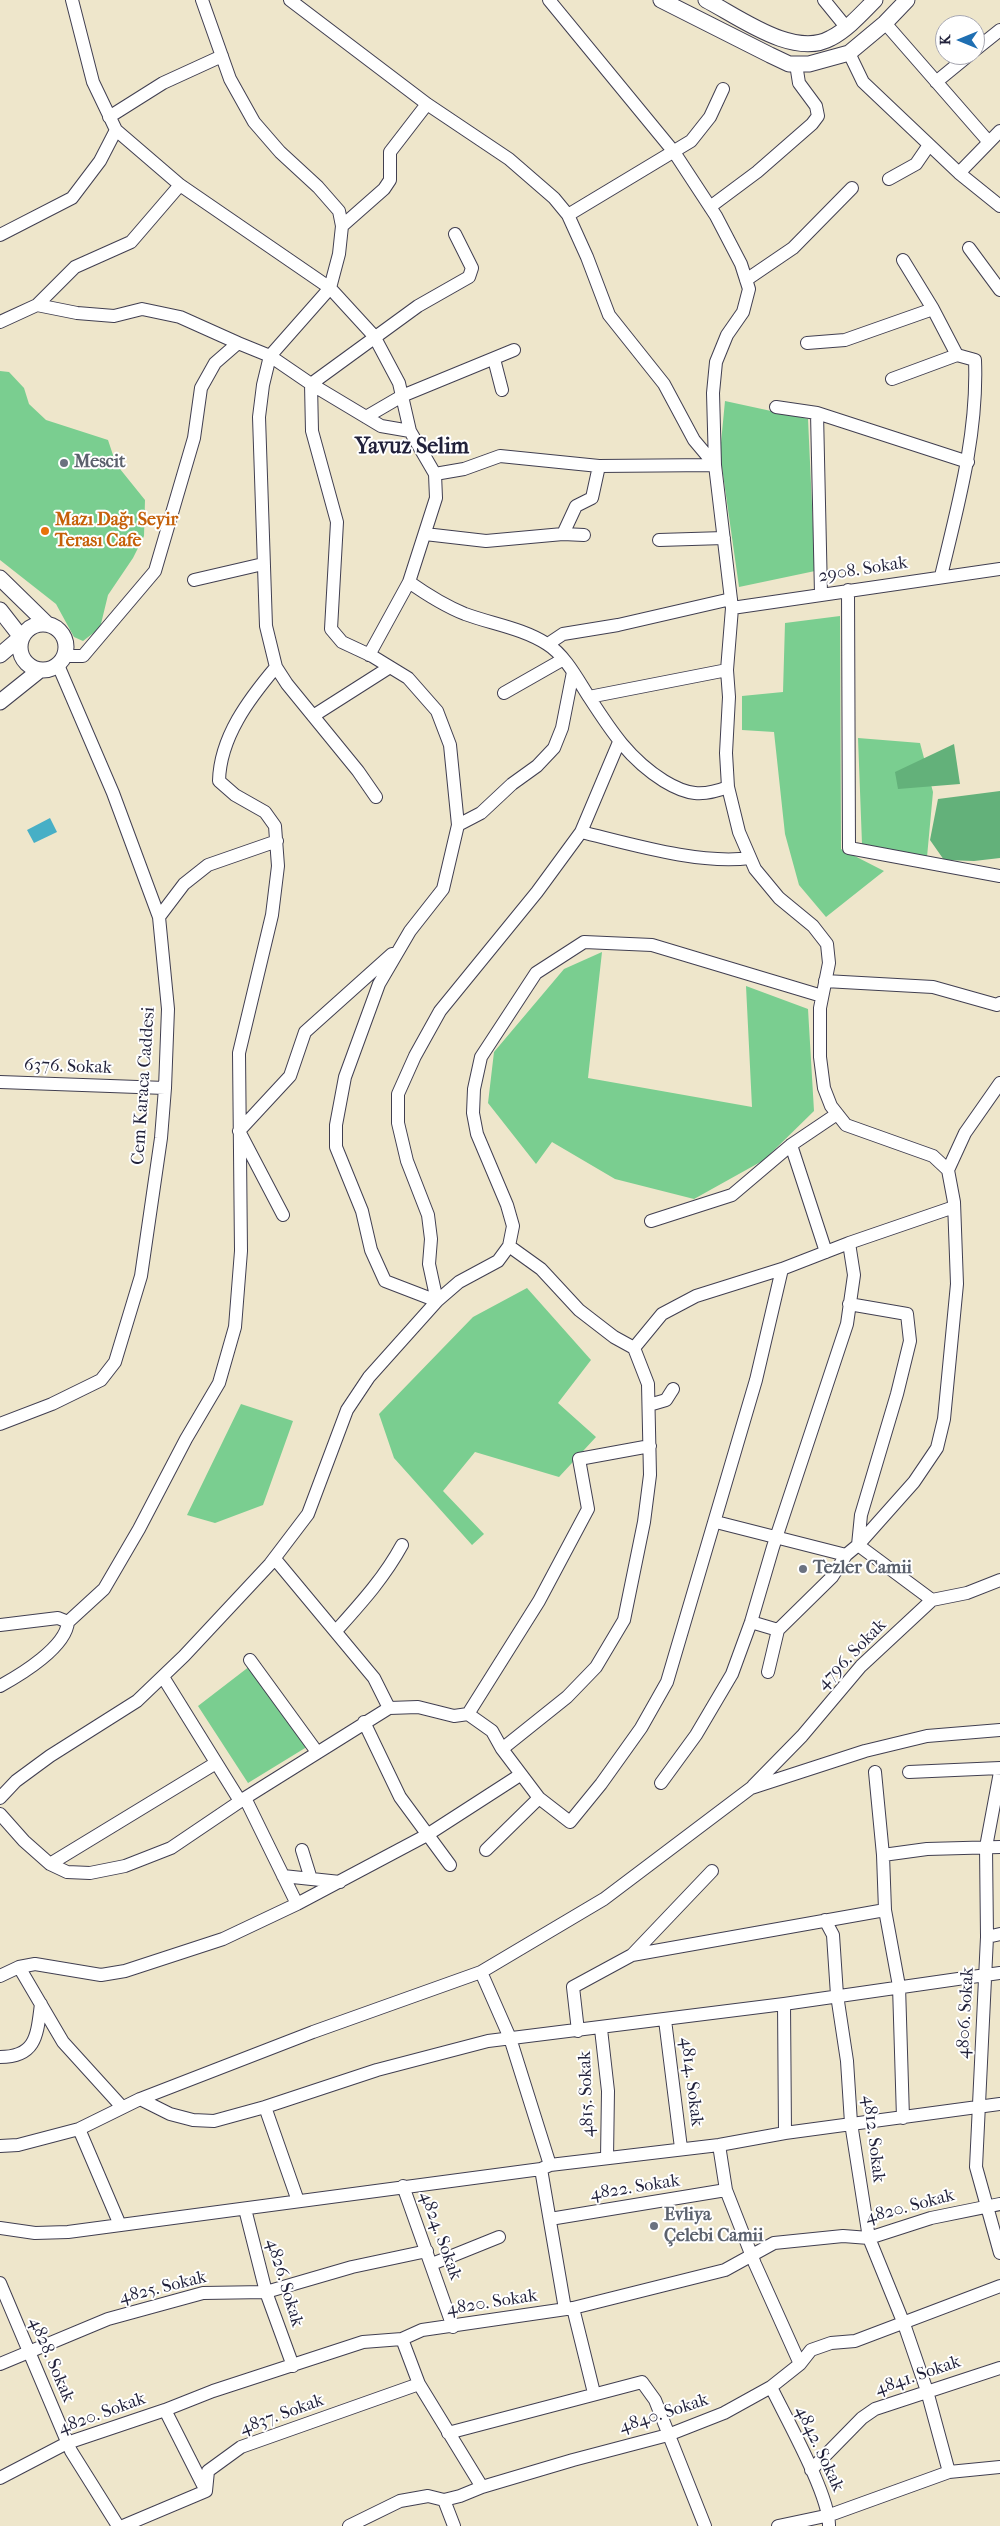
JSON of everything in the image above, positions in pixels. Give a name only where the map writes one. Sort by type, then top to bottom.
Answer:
[{"type":"main road","points":[[661,0],[790,64],[828,61],[849,53],[885,23],[907,0]]},
{"type":"main road","points":[[706,0],[781,39],[801,44],[817,43],[831,39],[875,0]]},
{"type":"main road","points":[[0,578],[46,623],[56,627],[63,636],[66,646],[61,661],[49,669],[40,670],[30,666],[22,658],[19,648],[21,637],[0,610]]},
{"type":"main road","points":[[0,656],[34,624],[46,623]]},
{"type":"main road","points":[[0,702],[40,670]]},
{"type":"street","points":[[72,0],[93,82],[116,130],[180,185],[330,288],[374,336],[399,382],[410,431],[435,474],[436,498],[409,582],[369,655]]},
{"type":"street","points":[[202,0],[230,79],[254,122],[280,152],[318,187],[339,211],[342,226],[339,254],[330,288],[270,356],[263,385],[259,417],[266,626],[276,667],[358,771],[376,797]]},
{"type":"street","points":[[290,0],[427,104],[509,159],[554,198],[568,215],[587,257],[609,315],[664,384],[694,440],[714,465]]},
{"type":"street","points":[[549,0],[674,152],[710,207],[741,264],[749,289],[743,312],[727,335],[716,362],[713,393],[714,465],[732,604],[727,670],[728,787],[739,832],[755,869],[779,898],[813,926],[827,944],[829,963],[822,996],[820,1057],[824,1088],[831,1106],[846,1125],[933,1156],[948,1170]]},
{"type":"street","points":[[824,0],[846,27]]},
{"type":"street","points":[[885,23],[988,141]]},
{"type":"street","points":[[985,42],[1000,30]]},
{"type":"street","points":[[849,53],[863,82],[959,173],[1000,206]]},
{"type":"street","points":[[110,116],[163,83],[222,56]]},
{"type":"street","points":[[710,207],[757,172],[812,124],[818,116],[816,106],[799,83],[796,64]]},
{"type":"street","points":[[936,82],[957,65]]},
{"type":"street","points":[[568,215],[691,142],[710,117],[723,89]]},
{"type":"street","points":[[342,226],[384,189],[390,180],[390,152],[427,104]]},
{"type":"street","points":[[0,235],[72,198],[100,161],[116,130]]},
{"type":"street","points":[[959,173],[988,141],[1000,131]]},
{"type":"street","points":[[889,179],[916,164],[929,145]]},
{"type":"street","points":[[0,322],[37,305],[75,267],[131,242],[180,185]]},
{"type":"street","points":[[746,280],[793,248],[852,188]]},
{"type":"street","points":[[310,384],[418,306],[469,277],[472,268],[455,234]]},
{"type":"street","points":[[969,248],[1000,290]]},
{"type":"street","points":[[903,260],[933,309],[957,355]]},
{"type":"street","points":[[37,305],[77,313],[114,316],[142,309],[180,317],[270,356],[310,384],[381,426],[410,431]]},
{"type":"street","points":[[806,343],[845,340],[933,309]]},
{"type":"street","points":[[61,661],[83,656],[155,571],[194,438],[201,388],[215,362],[238,343]]},
{"type":"street","points":[[366,417],[402,396],[514,350]]},
{"type":"street","points":[[892,379],[957,355],[975,360],[977,394],[968,462],[941,576]]},
{"type":"street","points":[[494,359],[502,390]]},
{"type":"street","points":[[310,384],[312,431],[337,522],[331,629],[342,642],[369,655],[408,678],[437,711],[450,745],[458,825],[443,889],[410,931],[380,984],[345,1077],[336,1125],[336,1147],[362,1211],[371,1250],[385,1281],[438,1302]]},
{"type":"street","points":[[776,407],[817,413],[968,462]]},
{"type":"street","points":[[817,413],[821,594]]},
{"type":"street","points":[[435,474],[464,469],[500,456],[599,466],[714,465]]},
{"type":"street","points":[[564,534],[576,506],[592,498],[599,466]]},
{"type":"street","points":[[425,534],[486,541],[564,534],[584,535]]},
{"type":"street","points":[[659,540],[724,538]]},
{"type":"street","points":[[194,580],[263,564]]},
{"type":"street","name":"2908. Sokak","points":[[548,644],[563,634],[732,604],[821,594],[1000,569]]},
{"type":"street","points":[[409,582],[428,596],[464,614],[525,633],[548,644],[573,672],[619,742],[642,768],[680,791],[709,795],[728,787]]},
{"type":"street","points":[[848,590],[849,848],[1000,876]]},
{"type":"street","points":[[504,694],[562,660]]},
{"type":"street","name":"Cem Karaca Caddesi","points":[[0,1424],[52,1404],[101,1380],[115,1362],[141,1276],[161,1138],[165,1088],[168,1009],[159,917],[113,792],[61,661]]},
{"type":"street","points":[[0,1686],[39,1660],[57,1644],[68,1632],[68,1622],[104,1589],[139,1529],[186,1439],[220,1383],[235,1327],[241,1251],[239,1053],[272,915],[278,866],[275,826],[265,812],[235,795],[219,781],[219,770],[226,745],[238,718],[256,690],[276,667]]},
{"type":"street","points":[[313,716],[390,667]]},
{"type":"street","points":[[588,697],[727,670]]},
{"type":"street","points":[[458,825],[481,813],[512,784],[537,766],[554,748],[562,728],[573,672]]},
{"type":"street","points":[[438,1302],[430,1264],[431,1239],[428,1215],[407,1161],[398,1123],[398,1094],[415,1056],[440,1011],[533,897],[581,832],[619,742]]},
{"type":"street","points":[[581,832],[645,848],[728,861],[750,858]]},
{"type":"street","points":[[159,917],[184,884],[208,865],[277,841]]},
{"type":"street","points":[[0,1798],[16,1781],[50,1756],[137,1701],[163,1677],[275,1559],[308,1514],[347,1410],[369,1377],[459,1282],[498,1261],[509,1246],[512,1226],[507,1205],[477,1134],[473,1113],[474,1089],[481,1057],[536,973],[584,942],[652,945],[822,996]]},
{"type":"street","points":[[239,1131],[290,1076],[305,1032],[401,946]]},
{"type":"street","points":[[825,981],[933,987],[997,1005],[1000,1003]]},
{"type":"street","name":"6376. Sokak","points":[[0,1082],[165,1088]]},
{"type":"street","points":[[768,1672],[778,1630],[832,1577],[846,1555],[858,1545],[914,1482],[937,1448],[944,1419],[956,1284],[954,1207],[948,1170],[965,1134],[1000,1083]]},
{"type":"street","points":[[651,1221],[732,1195],[792,1145],[837,1114]]},
{"type":"street","points":[[239,1131],[283,1215]]},
{"type":"street","points":[[792,1145],[826,1252]]},
{"type":"street","points":[[634,1348],[662,1314],[696,1296],[782,1269],[954,1207]]},
{"type":"street","points":[[661,1783],[696,1735],[732,1674],[751,1622],[773,1547],[847,1324],[854,1275],[850,1243]]},
{"type":"street","points":[[502,1749],[567,1697],[596,1667],[624,1620],[644,1522],[650,1474],[648,1384],[634,1348],[614,1337],[578,1310],[541,1269],[509,1246]]},
{"type":"street","points":[[0,1814],[50,1864],[67,1872],[90,1873],[125,1866],[171,1848],[242,1799],[389,1708],[418,1707],[454,1716],[468,1714],[492,1731],[520,1775],[539,1798],[570,1822],[601,1784],[641,1728],[667,1682],[716,1522],[756,1380],[782,1269]]},
{"type":"street","points":[[850,1304],[906,1314],[910,1340],[897,1394],[861,1515],[858,1545]]},
{"type":"street","points":[[649,1405],[666,1400],[674,1389]]},
{"type":"street","points":[[468,1714],[539,1601],[588,1510],[579,1459],[650,1446]]},
{"type":"street","points":[[716,1522],[778,1536],[846,1555]]},
{"type":"street","points":[[336,1631],[376,1588],[402,1545]]},
{"type":"street","points":[[858,1545],[932,1600],[966,1593],[1000,1580]]},
{"type":"street","points":[[275,1559],[374,1678],[389,1708]]},
{"type":"street","name":"4796. Sokak","points":[[751,1788],[802,1736],[861,1666],[932,1600]]},
{"type":"street","points":[[0,1625],[58,1618],[68,1622]]},
{"type":"street","points":[[751,1622],[778,1630]]},
{"type":"street","points":[[250,1660],[317,1752]]},
{"type":"street","points":[[163,1677],[216,1763],[242,1799],[297,1904]]},
{"type":"street","points":[[364,1722],[400,1797],[450,1865]]},
{"type":"street","points":[[0,2146],[18,2145],[79,2129],[140,2099],[313,2032],[481,1972],[604,1899],[751,1788],[865,1750],[927,1736],[1000,1730]]},
{"type":"street","points":[[50,1864],[216,1763]]},
{"type":"street","points":[[909,1772],[1000,1768]]},
{"type":"street","points":[[875,1772],[884,1854],[885,1910],[898,1986],[903,2118]]},
{"type":"street","name":"4806. Sokak","points":[[1000,1772],[986,1847],[994,1935],[985,1975],[976,2167],[985,2206],[1000,2253]]},
{"type":"street","points":[[0,1976],[20,1967],[35,1964],[100,1975],[125,1971],[223,1940],[340,1882],[427,1835],[520,1775]]},
{"type":"street","points":[[486,1850],[539,1798]]},
{"type":"street","points":[[884,1854],[927,1849],[1000,1847]]},
{"type":"street","points":[[302,1850],[311,1879]]},
{"type":"street","points":[[578,2031],[573,1987],[632,1955],[712,1871]]},
{"type":"street","points":[[283,1876],[340,1882]]},
{"type":"street","points":[[632,1955],[885,1910]]},
{"type":"street","name":"4812. Sokak","points":[[825,1920],[833,1934],[837,1995],[847,2061],[851,2123],[869,2238],[904,2324],[927,2391],[949,2472]]},
{"type":"street","points":[[20,1967],[63,2042],[122,2107]]},
{"type":"street","points":[[481,1972],[510,2038],[546,2167],[550,2219],[569,2309],[594,2394]]},
{"type":"street","points":[[140,2099],[170,2114],[193,2120],[214,2121],[265,2107],[377,2070],[488,2041],[601,2029],[1000,1973]]},
{"type":"street","points":[[0,2057],[10,2057],[28,2050],[36,2037],[41,2004]]},
{"type":"street","points":[[784,2004],[785,2133]]},
{"type":"street","name":"4814. Sokak","points":[[665,2020],[682,2148]]},
{"type":"street","name":"4815. Sokak","points":[[601,2029],[608,2091],[607,2158]]},
{"type":"street","points":[[0,2228],[35,2233],[68,2232],[607,2158],[719,2145],[851,2123],[978,2109],[1000,2104]]},
{"type":"street","points":[[265,2107],[298,2201]]},
{"type":"street","points":[[79,2129],[120,2225]]},
{"type":"street","points":[[719,2145],[726,2190],[751,2255],[800,2364]]},
{"type":"street","name":"4824. Sokak","points":[[403,2186],[453,2327]]},
{"type":"street","name":"4822. Sokak","points":[[550,2219],[726,2190]]},
{"type":"street","name":"4820. Sokak","points":[[0,2478],[68,2443],[165,2410],[213,2391],[363,2342],[402,2339],[422,2330],[569,2309],[725,2270],[774,2243],[843,2236],[869,2238],[931,2218],[1000,2204]]},
{"type":"street","name":"4826. Sokak","points":[[244,2209],[266,2292],[293,2366]]},
{"type":"street","points":[[432,2264],[499,2237]]},
{"type":"street","name":"4825. Sokak","points":[[0,2364],[108,2319],[203,2293],[266,2292],[352,2267],[427,2251]]},
{"type":"street","name":"4828. Sokak","points":[[0,2283],[68,2443],[118,2526]]},
{"type":"street","name":"4840. Sokak","points":[[349,2526],[400,2501],[428,2496],[444,2500],[645,2439],[668,2435],[724,2413],[771,2387],[800,2364],[811,2350],[831,2343],[855,2341],[1000,2286]]},
{"type":"street","points":[[402,2339],[419,2384],[482,2487]]},
{"type":"street","name":"4841. Sokak","points":[[811,2470],[862,2418],[875,2409],[1000,2368]]},
{"type":"street","points":[[448,2433],[642,2382],[656,2400],[668,2435],[705,2526]]},
{"type":"street","name":"4837. Sokak","points":[[206,2491],[208,2471],[241,2448],[419,2384]]},
{"type":"street","name":"4842. Sokak","points":[[771,2387],[811,2470],[829,2520]]},
{"type":"street","points":[[123,2526],[206,2491],[165,2410]]},
{"type":"street","points":[[778,2526],[829,2520],[949,2472],[1000,2467]]},
{"type":"street","points":[[444,2500],[454,2526]]},
{"type":"green space","points":[[0,371],[9,372],[24,388],[29,404],[46,420],[108,440],[116,464],[145,500],[144,536],[133,558],[108,595],[100,628],[83,641],[74,637],[56,604],[0,560]]},
{"type":"green space","points":[[725,401],[808,419],[815,571],[739,587],[720,453]]},
{"type":"green space","points":[[840,616],[841,849],[884,871],[826,917],[799,885],[785,834],[774,732],[742,730],[742,696],[783,692],[785,623]]},
{"type":"green space","points":[[858,738],[920,743],[933,792],[927,857],[862,844]]},
{"type":"green space","points":[[954,744],[960,784],[898,789],[895,772]]},
{"type":"green space","points":[[1000,791],[1000,858],[974,861],[944,860],[930,840],[938,799]]},
{"type":"green space","points":[[602,952],[588,1078],[752,1107],[746,986],[808,1009],[814,1111],[764,1160],[694,1199],[615,1179],[552,1142],[536,1164],[488,1103],[494,1052],[564,969]]},
{"type":"green space","points":[[527,1288],[591,1360],[558,1403],[596,1437],[559,1477],[475,1452],[443,1491],[484,1534],[472,1545],[394,1458],[379,1414],[473,1317]]},
{"type":"green space","points":[[241,1404],[293,1421],[263,1505],[215,1523],[187,1515]]},
{"type":"green space","points":[[250,1666],[310,1745],[248,1783],[198,1706]]},
{"type":"water","points":[[50,818],[57,832],[34,843],[27,830]]},
{"type":"place","name":"Mescit","points":[[64,463]]},
{"type":"place","name":"Mazı Dağı Seyir Terası Cafe","points":[[45,531]]},
{"type":"place","name":"Tezler Camii","points":[[803,1569]]},
{"type":"place","name":"Evliya Çelebi Camii","points":[[654,2226]]},
{"type":"district","name":"Yavuz Selim","points":[[412,448]]}]
